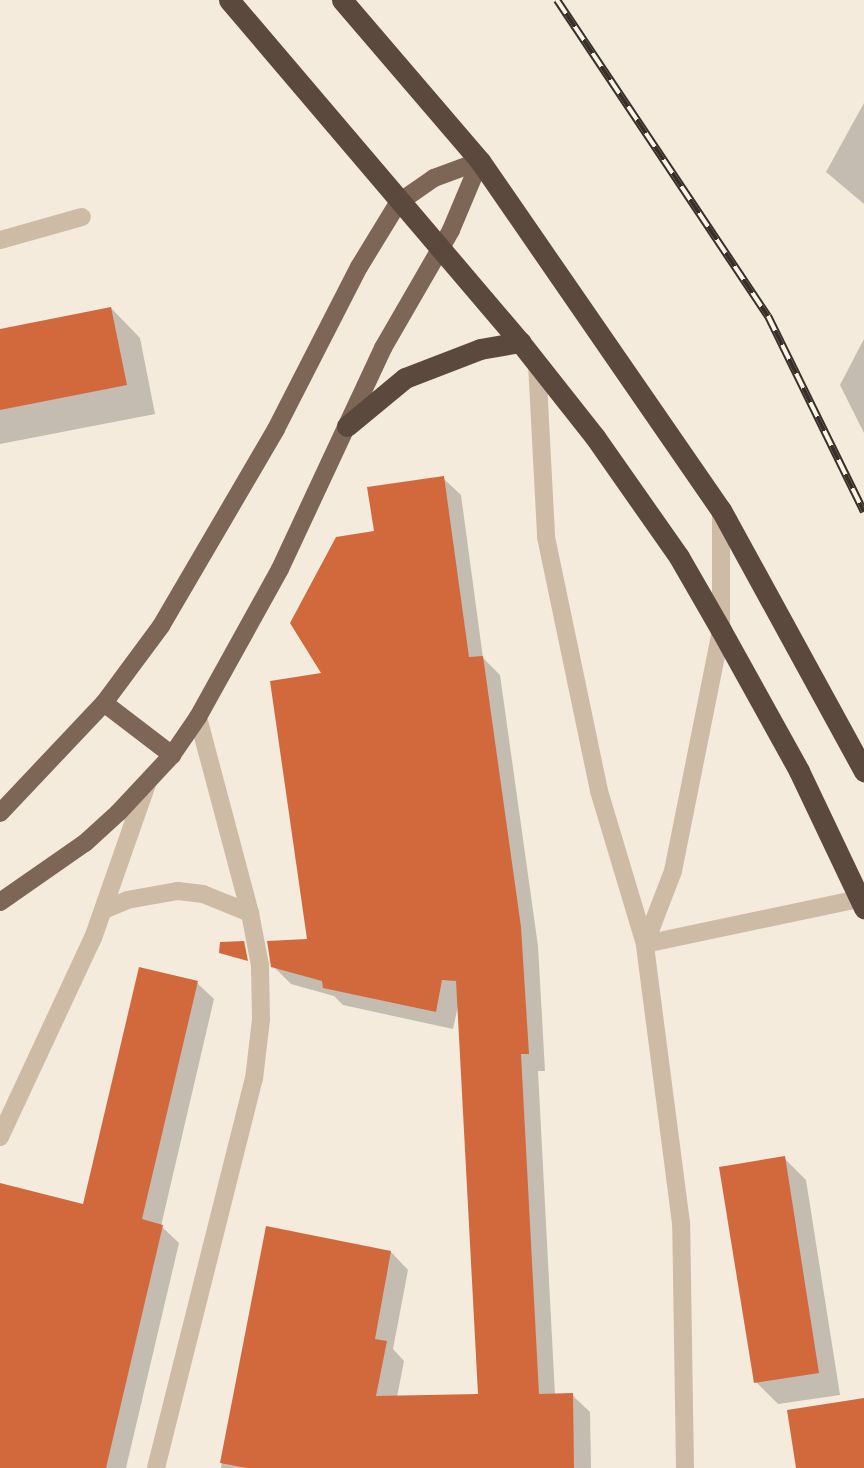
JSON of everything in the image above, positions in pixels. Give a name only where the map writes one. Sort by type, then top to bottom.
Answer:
[{"type":"highway","points":[[229,0],[398,203],[537,363],[679,557],[799,771],[863,902]]},
{"type":"highway","points":[[342,0],[480,161],[722,510],[864,771]]},
{"type":"highway","points":[[346,426],[405,378],[480,349],[520,342]]},
{"type":"main road","points":[[0,813],[104,703],[160,626],[205,552],[398,203],[434,178],[480,161]]},
{"type":"main road","points":[[0,902],[85,843],[147,785],[173,755],[198,718],[280,569],[383,348],[439,249],[480,161]]},
{"type":"main road","points":[[104,703],[173,755]]},
{"type":"street","points":[[0,240],[82,217]]},
{"type":"street","points":[[537,363],[546,537],[599,791],[645,944],[681,1223],[685,1468]]},
{"type":"street","points":[[645,944],[673,871],[721,630],[722,510]]},
{"type":"street","points":[[156,1468],[254,1079],[261,1019],[260,965],[250,913],[198,718]]},
{"type":"street","points":[[0,1137],[104,910],[147,785]]},
{"type":"street","points":[[104,910],[127,900],[178,891],[204,894],[250,913]]},
{"type":"street","points":[[645,944],[863,902]]},
{"type":"building","points":[[111,307],[127,385],[0,410],[0,329]]},
{"type":"building","points":[[444,476],[469,657],[483,656],[521,927],[529,1054],[521,1054],[539,1394],[573,1393],[574,1468],[247,1468],[220,1463],[266,1226],[391,1251],[375,1339],[387,1341],[376,1396],[478,1394],[456,981],[442,980],[436,1012],[323,988],[322,981],[271,967],[267,941],[307,939],[270,681],[321,673],[290,623],[336,537],[374,531],[367,487]]},
{"type":"building","points":[[244,941],[248,961],[219,953],[220,942]]},
{"type":"building","points":[[139,967],[198,981],[142,1219],[163,1225],[106,1468],[0,1468],[0,1183],[83,1204]]},
{"type":"building","points":[[785,1156],[819,1373],[754,1383],[719,1167]]},
{"type":"building","points":[[864,1398],[864,1468],[796,1468],[787,1410]]},
{"type":"railway","points":[[557,0],[768,316],[864,512]]}]
